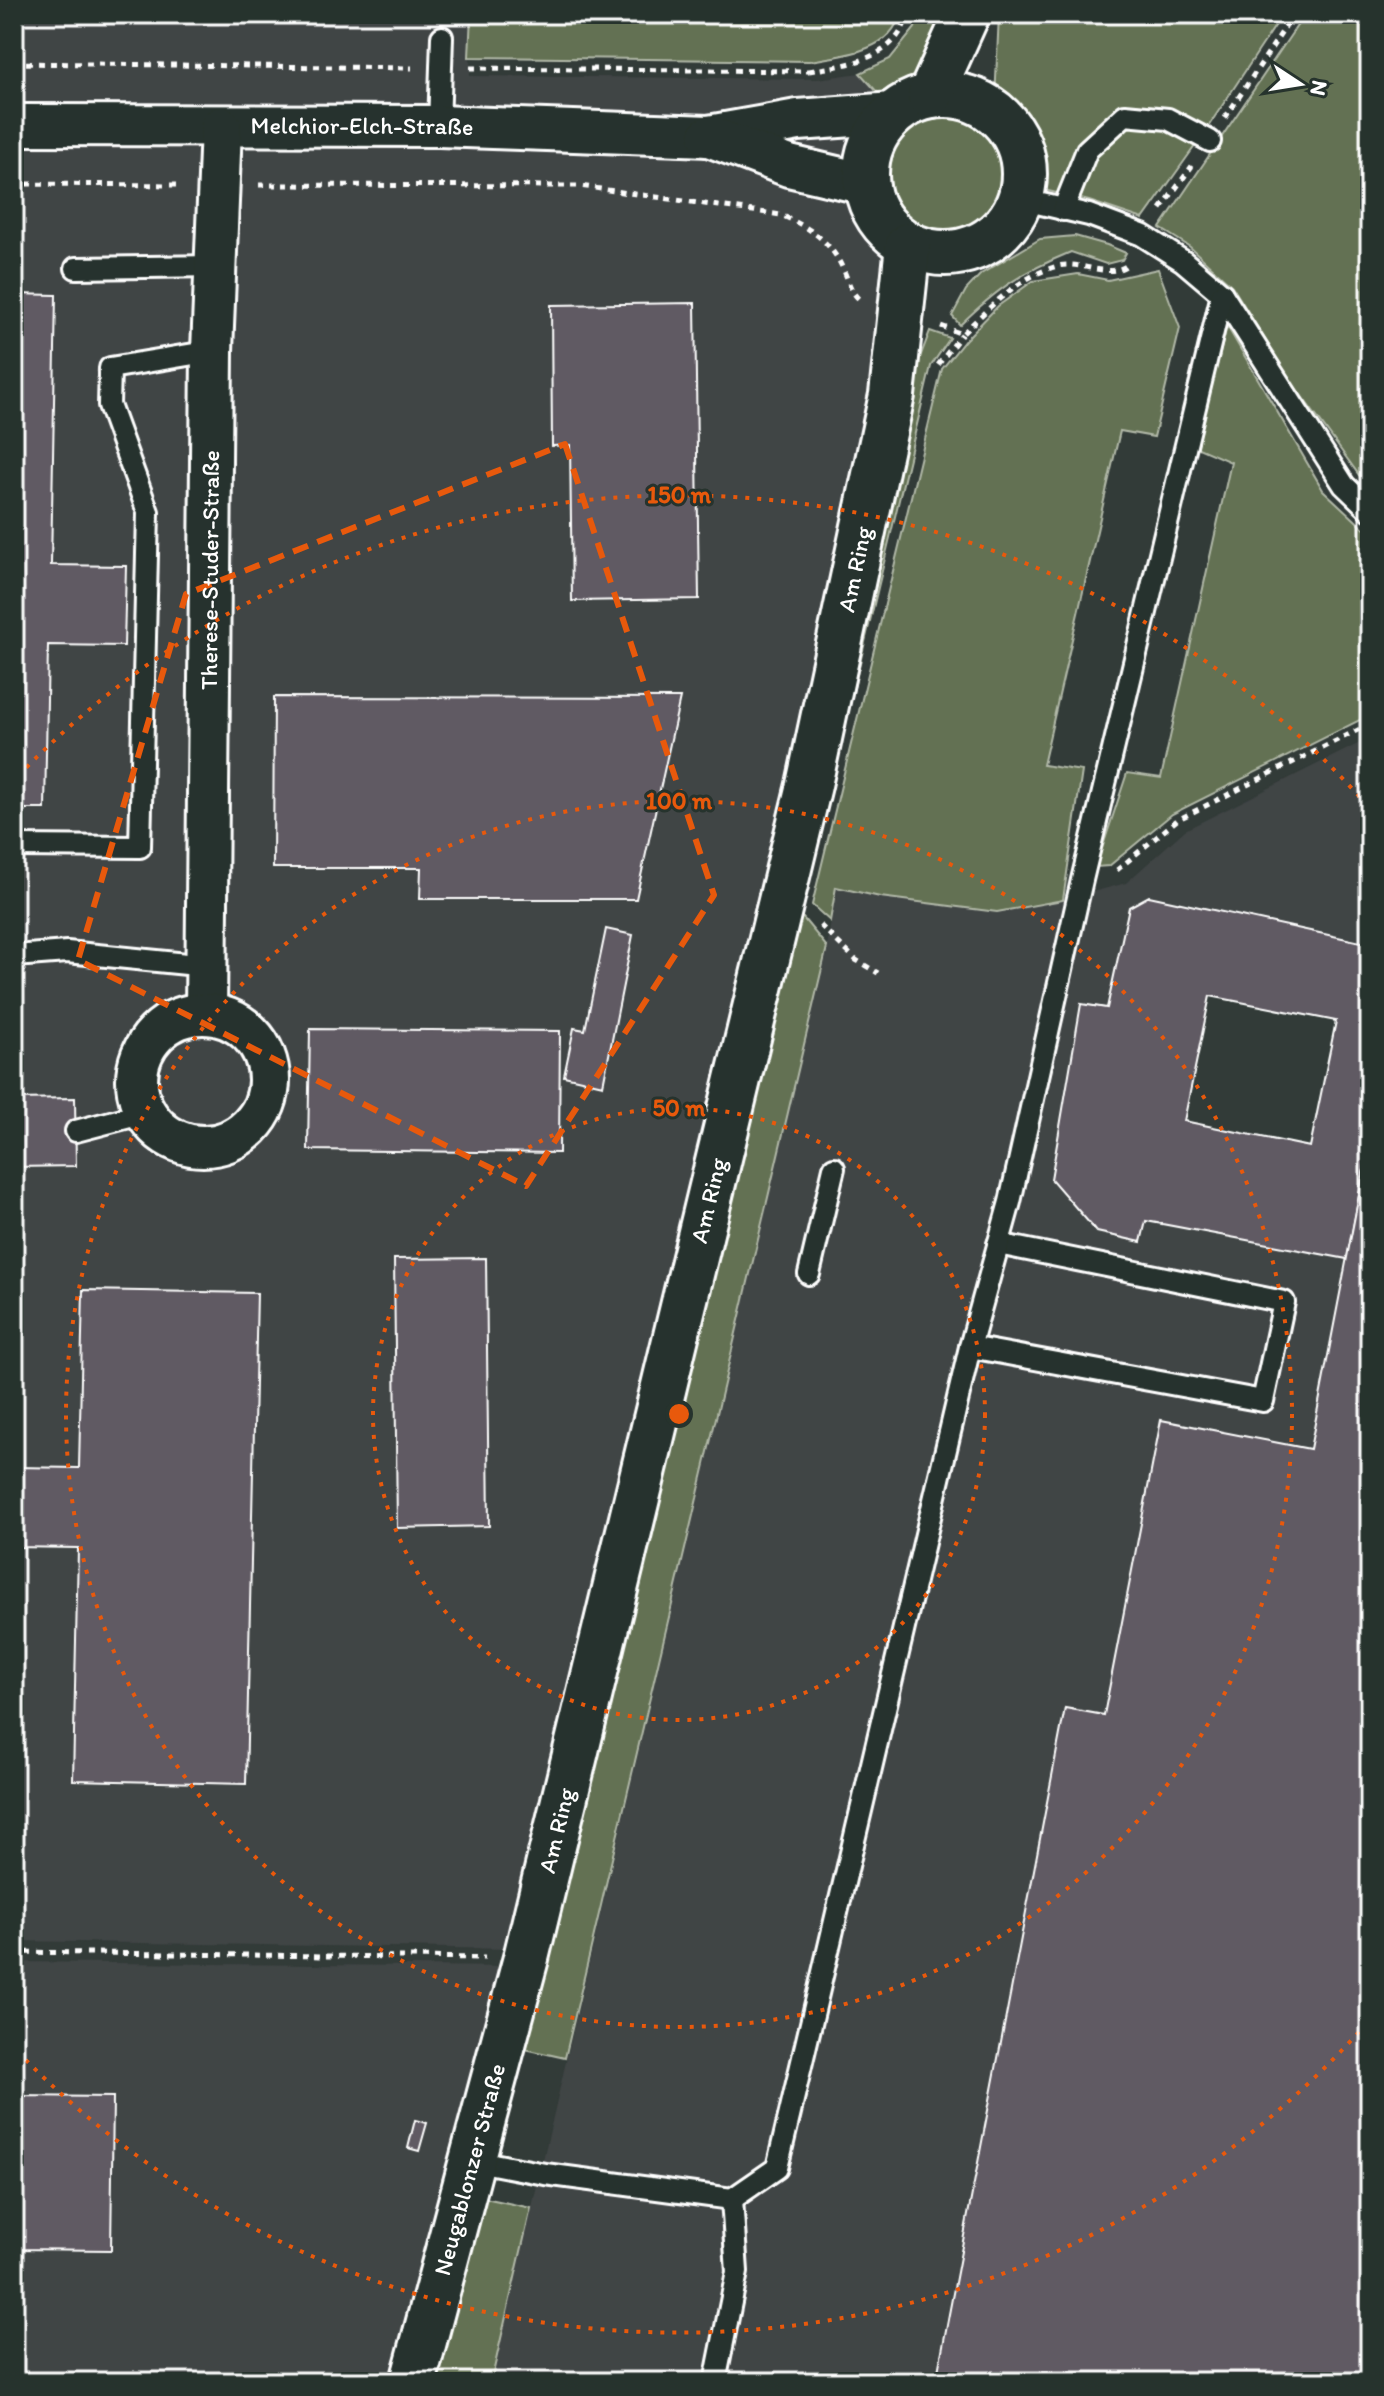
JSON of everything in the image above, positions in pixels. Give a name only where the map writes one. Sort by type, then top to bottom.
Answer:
[{"type":"street","points":[[912,105],[967,14]]},
{"type":"street","points":[[978,102],[981,14]]},
{"type":"street","points":[[955,96],[978,102],[994,112],[1017,143],[1023,161],[1024,180],[1020,199],[1013,214],[991,239],[978,247],[927,249],[879,219],[866,184],[866,163],[872,143],[882,126],[912,105],[955,96]]},
{"type":"street","name":"Melchior-Elch-Straße","points":[[14,125],[439,126],[709,136],[912,105]]},
{"type":"street","name":"Therese-Studer-Straße","points":[[206,1014],[212,351],[221,127]]},
{"type":"street","name":"Melchior-Elch-Straße","points":[[709,136],[789,166],[866,184]]},
{"type":"street","name":"Am Ring","points":[[526,1958],[809,785],[892,395],[927,249]]},
{"type":"street","points":[[206,1014],[228,1019],[247,1031],[261,1049],[268,1071],[268,1094],[260,1115],[244,1132],[224,1143],[201,1146],[179,1142],[159,1131],[145,1113],[138,1094],[137,1074],[142,1054],[167,1024],[186,1016],[206,1014]]},
{"type":"street","name":"Neugablonzer Straße","points":[[413,2382],[526,1958]]},
{"type":"lane","points":[[439,126],[442,37]]},
{"type":"lane","points":[[1063,210],[1087,150],[1125,115],[1168,119],[1210,141]]},
{"type":"lane","points":[[1020,199],[1089,215],[1142,235],[1183,261],[1222,294],[1344,485],[1370,510]]},
{"type":"lane","points":[[76,268],[216,266]]},
{"type":"lane","points":[[472,2160],[558,2176],[732,2199],[777,2168],[1222,294]]},
{"type":"lane","points":[[14,846],[140,847],[148,512],[109,405],[110,368],[212,351]]},
{"type":"lane","points":[[14,956],[67,952],[207,966]]},
{"type":"lane","points":[[76,1131],[145,1113]]},
{"type":"lane","points":[[809,1274],[834,1168]]},
{"type":"lane","points":[[970,1347],[1263,1401],[1284,1302],[998,1244]]},
{"type":"lane","points":[[715,2382],[737,2272],[732,2199]]},
{"type":"path","points":[[14,184],[580,186],[781,215],[804,225],[826,240],[841,264],[854,295],[868,307],[962,334],[995,302],[1033,274],[1061,265],[1080,264],[1116,271],[1129,266],[1142,235]]},
{"type":"path","points":[[1082,880],[1112,875],[1177,820],[1370,724]]},
{"type":"path","points":[[14,1952],[526,1958]]},
{"type":"highlighted area","points":[[565,444],[714,895],[526,1186],[78,960],[186,594]]},
{"type":"shaded area","points":[[14,14],[471,14],[470,76],[817,79],[860,73],[887,103],[864,141],[857,190],[874,231],[896,248],[881,391],[516,1949],[14,1941]]},
{"type":"shaded area","points":[[1370,738],[1370,944],[1150,896],[1129,907],[1107,1008],[1080,1004],[1051,1179],[1097,1232],[1146,1221],[1346,1259],[1370,1138],[1370,2382],[491,2382],[827,947],[836,887],[880,897],[997,912],[1063,900],[1126,883],[1185,830]]},
{"type":"shaded area","points":[[14,1962],[511,1967],[397,2382],[14,2382]]},
{"type":"green space","points":[[471,14],[900,14],[895,27],[875,44],[849,54],[809,61],[469,57]]},
{"type":"green space","points":[[919,14],[952,14],[915,84],[887,103],[860,73],[890,59],[915,28]]},
{"type":"green space","points":[[999,14],[1283,14],[1143,219],[1032,187],[1028,150],[1020,130],[995,101]]},
{"type":"green space","points":[[1305,14],[1370,14],[1370,486],[1290,380],[1232,286],[1190,247],[1160,228]]},
{"type":"green space","points":[[944,111],[968,116],[989,130],[1003,151],[1008,175],[1003,199],[989,220],[968,234],[944,239],[920,234],[899,220],[885,199],[880,175],[885,151],[899,130],[920,116]]},
{"type":"green space","points":[[1075,236],[1126,253],[1122,260],[1106,264],[1071,252],[1011,282],[960,325],[952,316],[966,290],[981,274],[1040,239]]},
{"type":"green space","points":[[1158,269],[1180,328],[1154,437],[1120,431],[1043,765],[1082,771],[1063,900],[997,912],[880,897],[836,887],[830,921],[812,905],[942,369],[998,306],[1033,281],[1078,274],[1108,280]]},
{"type":"green space","points":[[1227,326],[1323,490],[1370,534],[1370,715],[1172,814],[1109,866],[1096,867],[1127,773],[1161,778],[1231,462],[1196,447]]},
{"type":"green space","points":[[930,331],[950,338],[931,366],[803,901],[905,397]]},
{"type":"green space","points":[[789,915],[803,918],[827,947],[565,2058],[525,2049]]},
{"type":"green space","points":[[485,2198],[531,2208],[491,2382],[436,2382]]},
{"type":"building","points":[[14,294],[56,295],[51,565],[126,566],[124,646],[48,645],[45,809],[14,809]]},
{"type":"building","points":[[695,303],[699,599],[572,601],[570,445],[552,446],[551,305]]},
{"type":"building","points":[[274,697],[680,698],[636,899],[420,899],[421,868],[273,868]]},
{"type":"building","points":[[1149,896],[1370,944],[1370,1138],[1347,1259],[1146,1221],[1141,1242],[1097,1232],[1051,1179],[1081,1004],[1107,1008],[1129,907]],"holes":[[[1210,996],[1336,1021],[1310,1147],[1184,1121]]]},
{"type":"building","points":[[606,929],[633,935],[603,1085],[564,1076],[574,1028],[585,1030]]},
{"type":"building","points":[[310,1029],[560,1031],[559,1153],[308,1150]]},
{"type":"building","points":[[75,1098],[76,1166],[14,1167],[14,1099]]},
{"type":"building","points":[[1370,1138],[1370,2382],[936,2382],[1065,1708],[1104,1715],[1161,1420],[1310,1449]]},
{"type":"building","points":[[486,1258],[489,1526],[397,1528],[394,1259]]},
{"type":"building","points":[[83,1290],[257,1293],[246,1784],[73,1780],[78,1548],[14,1547],[14,1467],[79,1468]]},
{"type":"building","points":[[14,2096],[113,2097],[111,2250],[14,2249]]},
{"type":"building","points":[[415,2120],[427,2123],[419,2151],[408,2148]]}]
